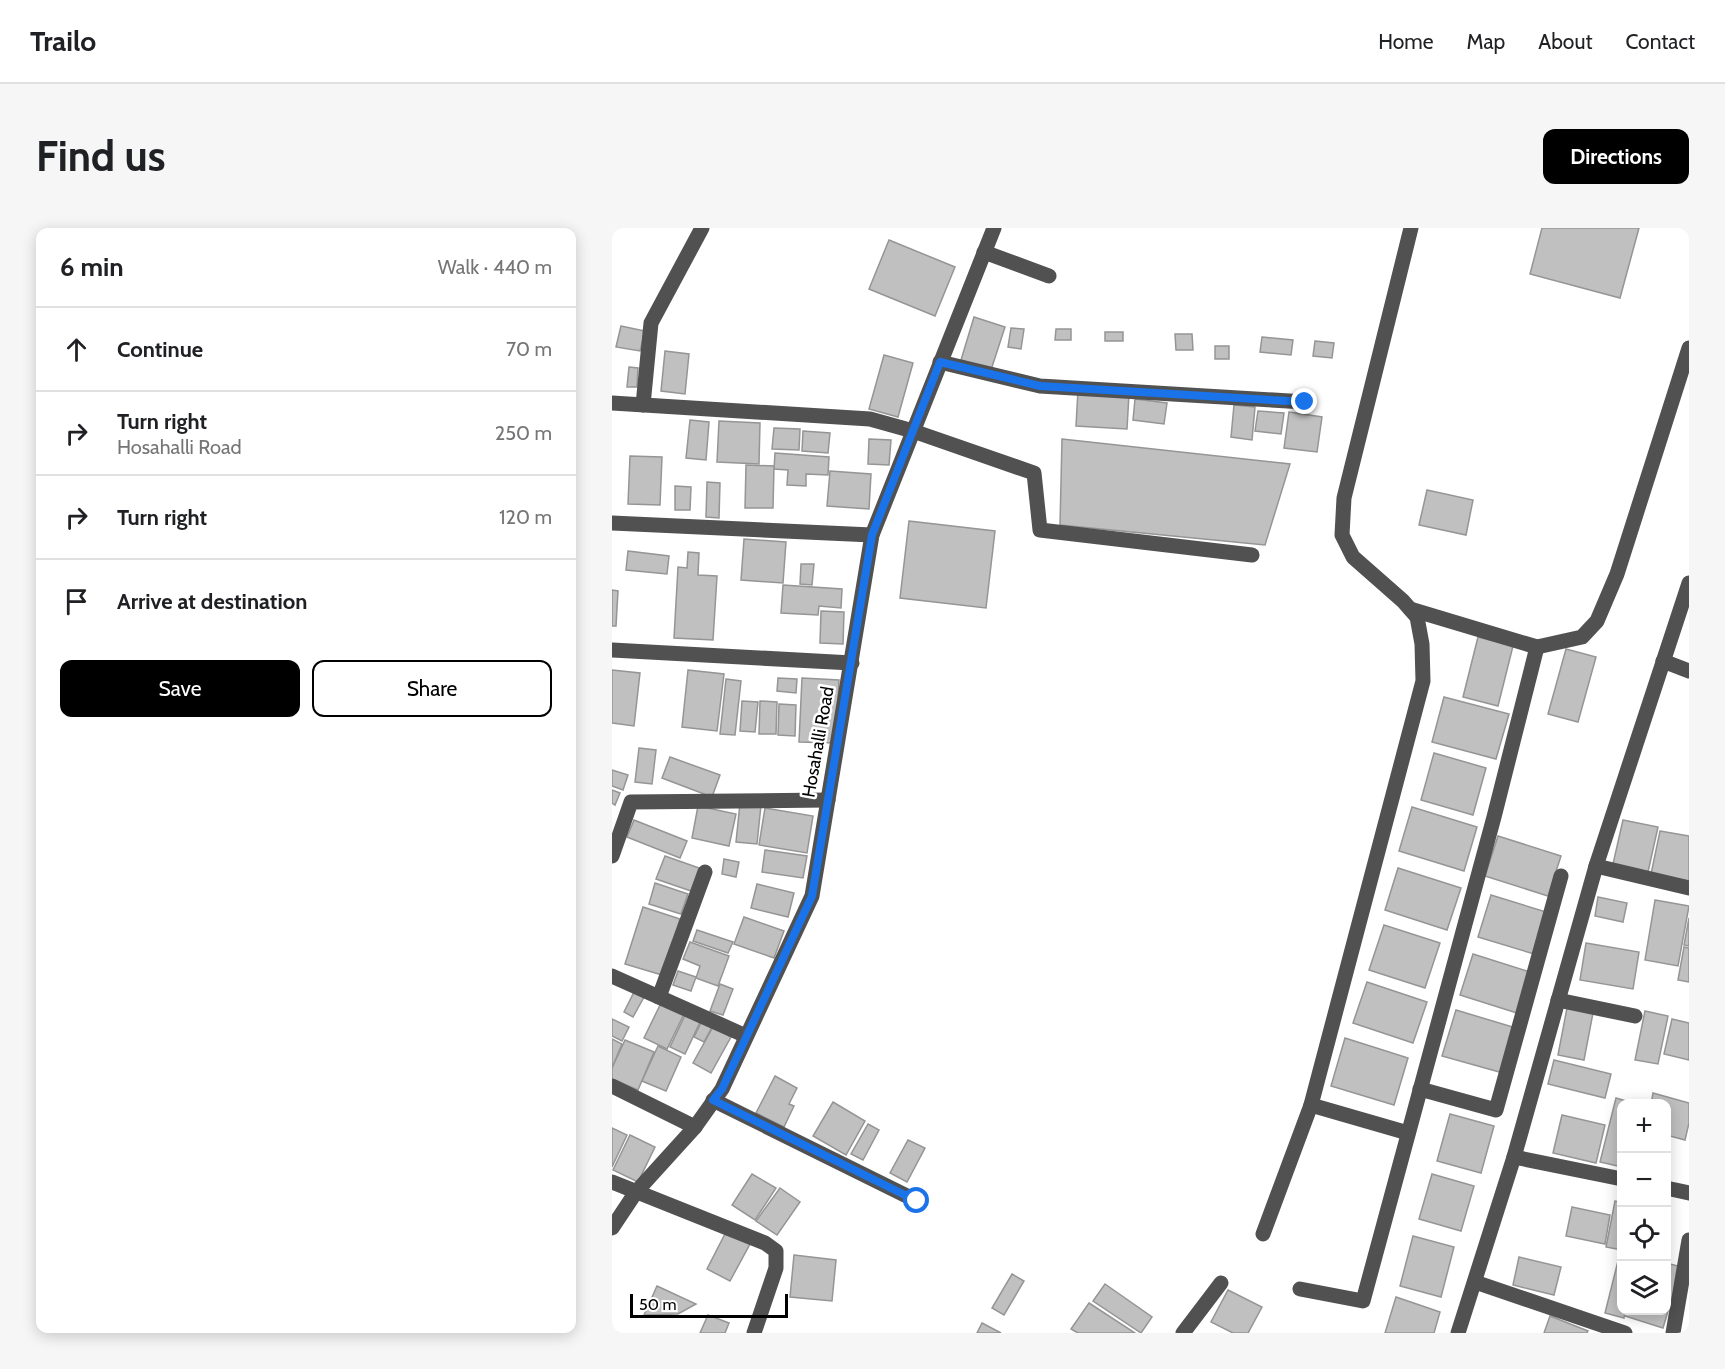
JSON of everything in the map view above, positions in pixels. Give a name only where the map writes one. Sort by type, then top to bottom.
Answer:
[{"type":"street","points":[[643,405],[651,323],[702,228]]},
{"type":"street","name":"Hosahalli Road","points":[[612,1228],[636,1192],[695,1126],[722,1089],[812,896],[872,535],[994,228]]},
{"type":"street","points":[[1263,1234],[1311,1105],[1423,681],[1422,644],[1417,616],[1353,557],[1342,535],[1344,498],[1411,228]]},
{"type":"street","points":[[984,252],[1048,276]]},
{"type":"street","points":[[1410,609],[1538,647],[1582,638],[1597,621],[1617,574],[1689,348]]},
{"type":"street","points":[[940,362],[1040,386],[1305,402]]},
{"type":"street","points":[[612,403],[870,419],[913,431],[1034,473],[1040,530],[1252,555]]},
{"type":"street","points":[[612,523],[872,535]]},
{"type":"street","points":[[1458,1333],[1514,1156],[1596,866],[1689,583]]},
{"type":"street","points":[[1300,1288],[1363,1301],[1538,647]]},
{"type":"street","points":[[612,650],[852,663]]},
{"type":"street","points":[[1663,662],[1689,671]]},
{"type":"street","points":[[612,856],[632,802],[828,800]]},
{"type":"street","points":[[1596,866],[1689,888]]},
{"type":"street","points":[[659,997],[705,872]]},
{"type":"street","points":[[1420,1089],[1496,1110],[1561,876]]},
{"type":"street","points":[[612,976],[746,1036]]},
{"type":"street","points":[[1558,1000],[1635,1017]]},
{"type":"street","points":[[612,1086],[695,1126]]},
{"type":"street","points":[[713,1100],[917,1201]]},
{"type":"street","points":[[1311,1105],[1408,1133]]},
{"type":"street","points":[[1514,1156],[1617,1178]]},
{"type":"street","points":[[612,1182],[765,1243],[776,1251],[776,1268],[754,1333]]},
{"type":"street","points":[[1671,1189],[1689,1193]]},
{"type":"street","points":[[1673,1333],[1689,1240]]},
{"type":"street","points":[[1475,1282],[1603,1329],[1625,1333]]},
{"type":"street","points":[[1183,1333],[1221,1283]]},
{"type":"building","points":[[1542,228],[1639,228],[1620,298],[1530,274]]},
{"type":"building","points":[[889,240],[955,267],[935,316],[869,289]]},
{"type":"building","points":[[974,317],[1005,327],[991,370],[961,360]]},
{"type":"building","points":[[621,326],[645,331],[640,351],[616,347]]},
{"type":"building","points":[[1011,328],[1024,329],[1021,349],[1008,347]]},
{"type":"building","points":[[1056,329],[1071,329],[1071,340],[1055,340]]},
{"type":"building","points":[[1105,332],[1123,332],[1123,341],[1105,341]]},
{"type":"building","points":[[1175,334],[1192,334],[1193,350],[1176,350]]},
{"type":"building","points":[[1262,337],[1293,340],[1291,355],[1260,352]]},
{"type":"building","points":[[1315,341],[1334,343],[1332,358],[1313,356]]},
{"type":"building","points":[[1215,346],[1229,346],[1229,359],[1215,359]]},
{"type":"building","points":[[665,351],[689,354],[685,394],[661,391]]},
{"type":"building","points":[[884,355],[913,363],[898,417],[869,409]]},
{"type":"building","points":[[629,367],[638,368],[637,387],[627,387]]},
{"type":"building","points":[[1078,390],[1129,394],[1127,429],[1076,426]]},
{"type":"building","points":[[1135,399],[1167,403],[1164,424],[1133,420]]},
{"type":"building","points":[[1234,405],[1255,407],[1252,440],[1231,437]]},
{"type":"building","points":[[1258,411],[1284,413],[1281,434],[1255,431]]},
{"type":"building","points":[[1289,412],[1322,417],[1317,452],[1284,448]]},
{"type":"building","points":[[690,420],[709,422],[706,460],[686,458]]},
{"type":"building","points":[[719,421],[760,423],[759,464],[717,462]]},
{"type":"building","points":[[774,428],[800,429],[799,450],[772,449]]},
{"type":"building","points":[[803,431],[830,433],[828,453],[802,451]]},
{"type":"building","points":[[869,439],[891,440],[889,465],[868,464]]},
{"type":"building","points":[[1062,439],[1290,464],[1265,545],[1060,525]]},
{"type":"building","points":[[775,453],[829,457],[828,475],[806,474],[806,486],[787,485],[788,470],[774,469]]},
{"type":"building","points":[[630,456],[662,457],[660,505],[628,504]]},
{"type":"building","points":[[746,465],[774,466],[773,508],[745,508]]},
{"type":"building","points":[[830,471],[871,474],[869,509],[827,506]]},
{"type":"building","points":[[707,482],[720,483],[719,518],[706,517]]},
{"type":"building","points":[[675,486],[691,487],[690,510],[675,510]]},
{"type":"building","points":[[1427,490],[1473,500],[1466,535],[1419,525]]},
{"type":"building","points":[[909,521],[995,531],[986,608],[900,598]]},
{"type":"building","points":[[744,539],[786,542],[783,583],[741,580]]},
{"type":"building","points":[[628,551],[669,556],[667,574],[626,570]]},
{"type":"building","points":[[688,552],[699,553],[698,575],[717,576],[713,640],[674,638],[678,567],[687,568]]},
{"type":"building","points":[[801,564],[814,564],[812,585],[800,584]]},
{"type":"building","points":[[783,585],[842,589],[841,608],[819,606],[818,615],[781,613]]},
{"type":"building","points":[[612,590],[618,591],[616,626],[612,626]]},
{"type":"building","points":[[821,611],[844,612],[843,644],[820,643]]},
{"type":"building","points":[[1478,637],[1513,646],[1498,706],[1463,697]]},
{"type":"building","points":[[1566,649],[1596,657],[1578,722],[1548,714]]},
{"type":"building","points":[[612,670],[640,673],[634,726],[612,723]]},
{"type":"building","points":[[688,670],[724,674],[717,731],[682,727]]},
{"type":"building","points":[[778,678],[797,679],[796,693],[777,691]]},
{"type":"building","points":[[802,678],[839,680],[836,743],[799,742]]},
{"type":"building","points":[[726,679],[741,681],[735,735],[720,734]]},
{"type":"building","points":[[1444,697],[1509,714],[1496,759],[1432,742]]},
{"type":"building","points":[[742,701],[758,702],[755,732],[740,731]]},
{"type":"building","points":[[760,701],[777,702],[776,734],[759,734]]},
{"type":"building","points":[[779,704],[796,705],[795,736],[778,735]]},
{"type":"building","points":[[639,748],[656,750],[652,784],[635,782]]},
{"type":"building","points":[[1434,753],[1486,768],[1473,815],[1421,800]]},
{"type":"building","points":[[670,757],[720,775],[712,797],[662,778]]},
{"type":"building","points":[[612,770],[628,775],[623,790],[612,786]]},
{"type":"building","points":[[612,790],[620,793],[615,805],[612,803]]},
{"type":"building","points":[[740,803],[761,805],[757,844],[736,842]]},
{"type":"building","points":[[698,806],[736,814],[729,846],[692,838]]},
{"type":"building","points":[[1412,807],[1477,827],[1464,871],[1399,851]]},
{"type":"building","points":[[765,808],[813,816],[807,853],[759,845]]},
{"type":"building","points":[[634,820],[687,841],[680,858],[627,837]]},
{"type":"building","points":[[1623,820],[1658,827],[1648,872],[1613,864]]},
{"type":"building","points":[[1660,831],[1689,836],[1689,881],[1651,874]]},
{"type":"building","points":[[1498,836],[1561,856],[1548,896],[1485,876]]},
{"type":"building","points":[[765,850],[807,856],[803,878],[762,872]]},
{"type":"building","points":[[665,856],[699,868],[691,891],[656,879]]},
{"type":"building","points":[[724,859],[739,862],[736,877],[722,874]]},
{"type":"building","points":[[1398,868],[1461,888],[1447,930],[1385,910]]},
{"type":"building","points":[[655,883],[688,894],[681,914],[649,904]]},
{"type":"building","points":[[757,884],[794,893],[788,917],[751,908]]},
{"type":"building","points":[[1491,895],[1546,912],[1534,954],[1478,937]]},
{"type":"building","points":[[1598,897],[1627,903],[1623,922],[1595,916]]},
{"type":"building","points":[[1655,900],[1689,906],[1678,966],[1645,960]]},
{"type":"building","points":[[643,907],[680,919],[662,975],[625,964]]},
{"type":"building","points":[[744,917],[784,931],[774,958],[734,944]]},
{"type":"building","points":[[1689,918],[1689,946],[1684,945]]},
{"type":"building","points":[[1384,925],[1440,943],[1425,988],[1369,970]]},
{"type":"building","points":[[697,930],[733,942],[728,953],[693,941]]},
{"type":"building","points":[[690,942],[729,956],[718,986],[696,978],[700,966],[683,959]]},
{"type":"building","points":[[1586,943],[1639,952],[1633,989],[1580,980]]},
{"type":"building","points":[[1684,947],[1689,948],[1689,982],[1678,980]]},
{"type":"building","points":[[1473,954],[1530,972],[1517,1013],[1460,995]]},
{"type":"building","points":[[678,971],[696,977],[691,991],[673,985]]},
{"type":"building","points":[[1367,982],[1427,1002],[1413,1043],[1353,1023]]},
{"type":"building","points":[[720,984],[733,989],[723,1015],[710,1011]]},
{"type":"building","points":[[634,992],[644,997],[633,1017],[624,1012]]},
{"type":"building","points":[[663,999],[686,1010],[667,1049],[644,1038]]},
{"type":"building","points":[[1567,1008],[1593,1013],[1584,1060],[1558,1055]]},
{"type":"building","points":[[1456,1010],[1516,1028],[1503,1073],[1442,1056]]},
{"type":"building","points":[[687,1011],[702,1018],[685,1054],[670,1047]]},
{"type":"building","points":[[1645,1011],[1668,1016],[1658,1064],[1635,1060]]},
{"type":"building","points":[[612,1019],[629,1027],[622,1041],[612,1036]]},
{"type":"building","points":[[1672,1019],[1689,1023],[1689,1060],[1664,1054]]},
{"type":"building","points":[[702,1021],[712,1027],[704,1042],[694,1037]]},
{"type":"building","points":[[713,1027],[731,1037],[711,1073],[693,1063]]},
{"type":"building","points":[[1345,1038],[1408,1058],[1394,1105],[1331,1086]]},
{"type":"building","points":[[612,1039],[622,1044],[612,1068]]},
{"type":"building","points":[[625,1040],[654,1052],[638,1090],[612,1079],[612,1068]]},
{"type":"building","points":[[658,1046],[681,1057],[666,1091],[642,1081]]},
{"type":"building","points":[[1554,1060],[1611,1074],[1605,1098],[1548,1084]]},
{"type":"building","points":[[775,1076],[797,1088],[789,1104],[794,1106],[784,1127],[756,1113]]},
{"type":"building","points":[[1653,1093],[1689,1103],[1689,1123],[1685,1140],[1671,1136],[1671,1099],[1652,1099]]},
{"type":"building","points":[[1616,1098],[1620,1099],[1617,1099],[1617,1166],[1600,1162]]},
{"type":"building","points":[[833,1102],[865,1121],[846,1155],[813,1136]]},
{"type":"building","points":[[1450,1114],[1494,1126],[1481,1173],[1437,1161]]},
{"type":"building","points":[[1562,1115],[1605,1125],[1596,1163],[1553,1153]]},
{"type":"building","points":[[868,1124],[879,1130],[863,1160],[851,1154]]},
{"type":"building","points":[[612,1128],[627,1135],[612,1167]]},
{"type":"building","points":[[630,1135],[655,1147],[638,1182],[613,1170]]},
{"type":"building","points":[[908,1140],[925,1148],[907,1182],[890,1173]]},
{"type":"building","points":[[752,1174],[776,1188],[755,1220],[732,1205]]},
{"type":"building","points":[[1432,1174],[1474,1186],[1461,1231],[1419,1219]]},
{"type":"building","points":[[780,1188],[800,1202],[777,1235],[756,1221]]},
{"type":"building","points":[[1615,1201],[1617,1202],[1617,1249],[1606,1247]]},
{"type":"building","points":[[1572,1207],[1610,1215],[1605,1244],[1566,1236]]},
{"type":"building","points":[[726,1232],[750,1244],[730,1281],[707,1269]]},
{"type":"building","points":[[1413,1236],[1454,1247],[1441,1297],[1400,1286]]},
{"type":"building","points":[[794,1255],[836,1260],[832,1301],[790,1297]]},
{"type":"building","points":[[1519,1257],[1561,1267],[1554,1295],[1513,1285]]},
{"type":"building","points":[[1671,1264],[1682,1267],[1674,1299],[1671,1298]]},
{"type":"building","points":[[1617,1265],[1617,1315],[1624,1315],[1624,1318],[1605,1313]]},
{"type":"building","points":[[1012,1274],[1024,1281],[1004,1315],[992,1308]]},
{"type":"building","points":[[1105,1284],[1152,1317],[1141,1333],[1093,1301]]},
{"type":"building","points":[[657,1286],[696,1304],[678,1314],[644,1315]]},
{"type":"building","points":[[1228,1290],[1262,1307],[1248,1333],[1233,1333],[1211,1322]]},
{"type":"building","points":[[1396,1297],[1440,1312],[1434,1333],[1385,1333]]},
{"type":"building","points":[[1089,1303],[1135,1333],[1078,1333],[1071,1329]]},
{"type":"building","points":[[708,1315],[729,1323],[725,1333],[700,1333]]},
{"type":"building","points":[[1625,1315],[1667,1315],[1663,1328]]},
{"type":"building","points":[[1550,1316],[1588,1331],[1587,1333],[1544,1333]]},
{"type":"building","points":[[982,1323],[1001,1333],[977,1333]]},
{"type":"route","points":[[917,1201],[713,1100],[722,1089],[812,896],[872,535],[940,362],[1040,386],[1305,402]]}]
